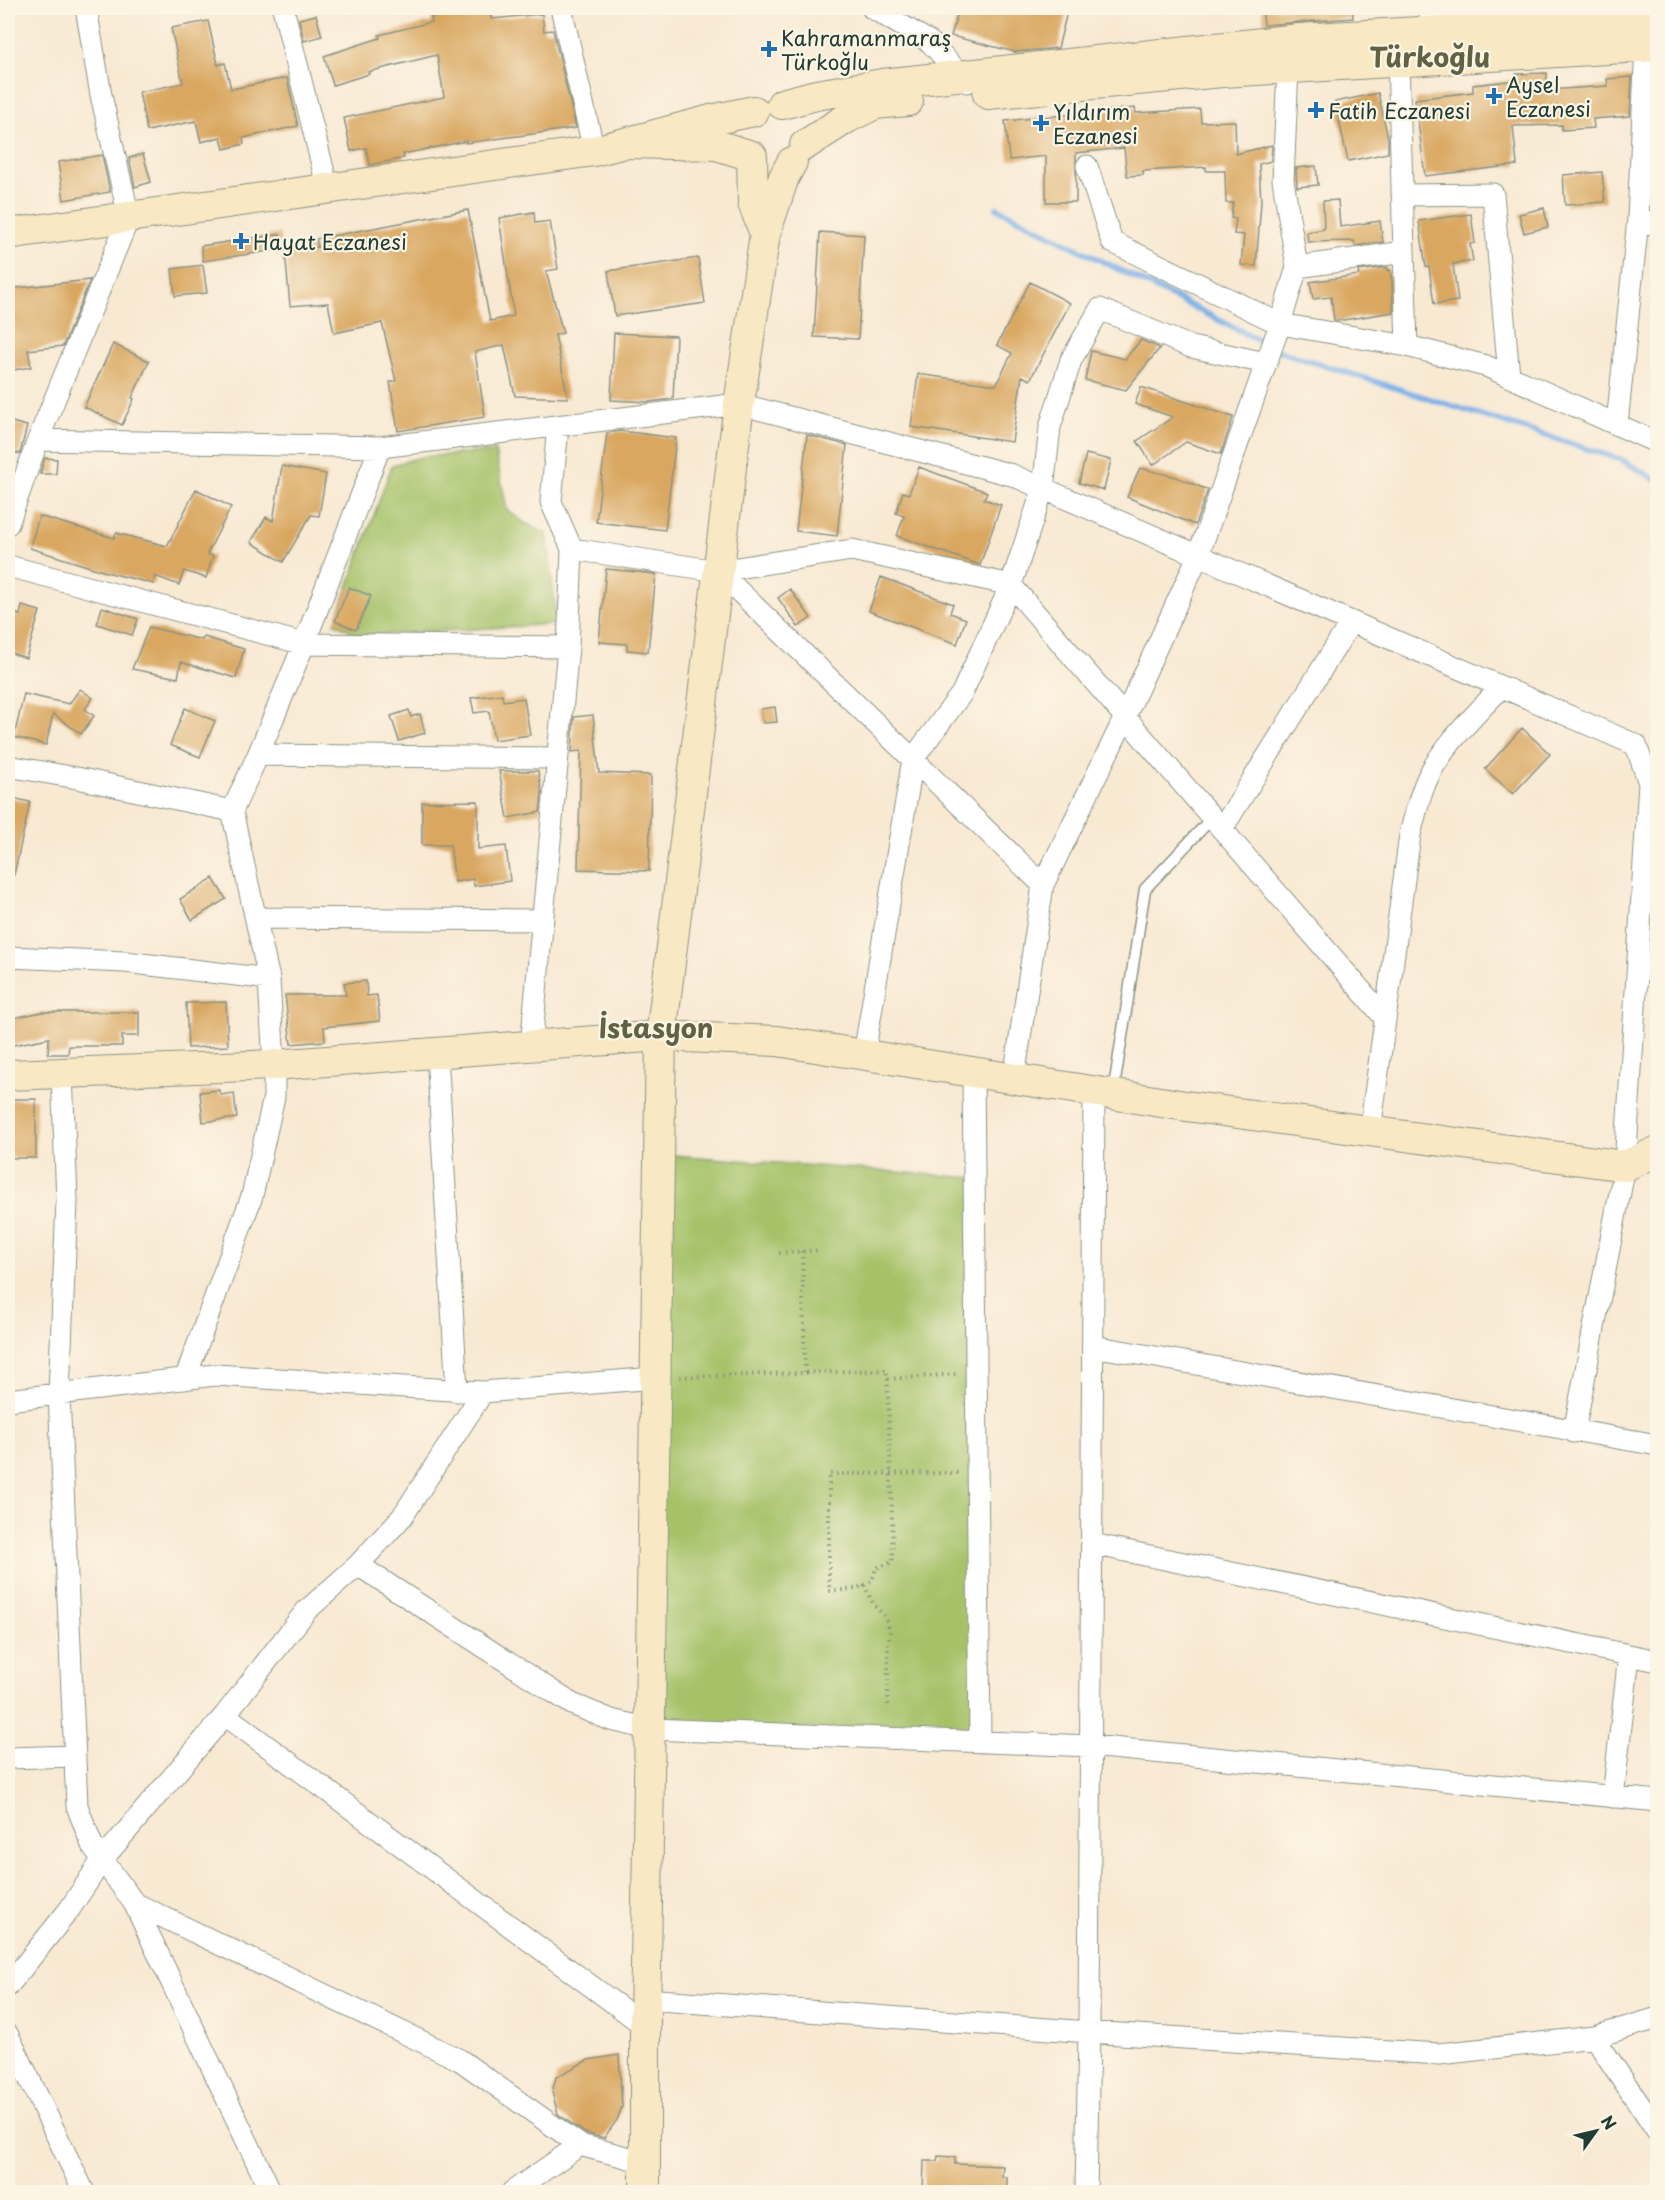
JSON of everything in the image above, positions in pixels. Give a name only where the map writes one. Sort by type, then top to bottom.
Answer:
[{"type":"main road","points":[[625,142],[716,145],[752,156],[760,163],[782,166],[847,118],[874,104],[970,85],[1299,39],[1432,33],[1640,15]]},
{"type":"main road","points":[[8,234],[594,151],[711,120],[816,96],[882,84],[970,85],[1398,61],[1432,33],[1652,46]]},
{"type":"main road","points":[[645,2193],[645,2013],[661,1036],[739,404],[765,234],[784,177],[807,134],[805,124],[792,108],[768,108],[748,119],[744,128],[744,138],[752,156],[753,203],[765,234]]},
{"type":"main road","points":[[8,1076],[274,1065],[661,1036],[777,1041],[1103,1093],[1370,1131],[1648,1157]]},
{"type":"street","points":[[8,524],[38,440],[129,217],[101,95],[86,8]]},
{"type":"street","points":[[283,8],[328,189]]},
{"type":"street","points":[[561,8],[594,151]]},
{"type":"street","points":[[872,8],[930,42],[970,85]]},
{"type":"street","points":[[1617,424],[1648,223],[1652,46]]},
{"type":"street","points":[[1398,61],[1407,346]]},
{"type":"street","points":[[1014,1078],[1043,885],[1125,717],[1198,556],[1278,330],[1297,267],[1284,180],[1288,68]]},
{"type":"street","points":[[1087,166],[1112,242],[1278,330],[1407,346],[1486,366],[1658,443]]},
{"type":"street","points":[[1402,195],[1493,194],[1509,376]]},
{"type":"street","points":[[1297,267],[1404,252]]},
{"type":"street","points":[[864,1055],[913,759],[962,693],[1011,585],[1043,489],[1050,427],[1071,360],[1100,309],[1191,347],[1266,361]]},
{"type":"street","points":[[38,440],[380,447],[739,404],[1012,475],[1636,745],[1658,748]]},
{"type":"street","points":[[531,1046],[568,646],[572,549],[551,502],[558,426]]},
{"type":"street","points":[[185,1379],[252,1196],[274,1097],[269,979],[232,811],[304,644],[380,447]]},
{"type":"street","points":[[572,549],[718,571],[852,550],[1011,585],[1385,1018]]},
{"type":"street","points":[[8,566],[304,644],[568,646]]},
{"type":"street","points":[[718,571],[1043,885]]},
{"type":"street","points":[[1217,824],[1351,622]]},
{"type":"street","points":[[1370,1131],[1410,835],[1418,801],[1429,775],[1446,750],[1501,687]]},
{"type":"street","points":[[1574,1432],[1648,1157],[1648,783],[1636,745]]},
{"type":"street","points":[[258,755],[558,758]]},
{"type":"street","points":[[8,766],[77,778],[232,811]]},
{"type":"street","points":[[257,918],[543,920]]},
{"type":"street","points":[[8,957],[125,962],[269,979]]},
{"type":"street","points":[[437,1053],[457,1391]]},
{"type":"street","points":[[973,1072],[980,1742]]},
{"type":"street","points":[[62,1073],[67,1201],[59,1394],[77,1806],[84,1828],[102,1860],[134,1903],[271,2193]]},
{"type":"street","points":[[1086,2193],[1093,1346],[1103,1093]]},
{"type":"street","points":[[1093,1346],[1658,1445]]},
{"type":"street","points":[[8,1400],[215,1375],[483,1392],[655,1378]]},
{"type":"street","points":[[8,1986],[69,1910],[102,1860],[225,1715],[306,1611],[358,1566],[402,1517],[483,1392]]},
{"type":"street","points":[[1092,1544],[1658,1661]]},
{"type":"street","points":[[358,1566],[572,1704],[610,1720],[650,1729],[1091,1746],[1658,1801]]},
{"type":"street","points":[[1613,1797],[1629,1655]]},
{"type":"street","points":[[225,1715],[645,2013],[1089,2032],[1439,2054],[1594,2037],[1658,2018]]},
{"type":"street","points":[[8,1758],[75,1756]]},
{"type":"street","points":[[134,1903],[460,2060],[580,2145],[645,2162]]},
{"type":"street","points":[[8,2035],[84,2193]]},
{"type":"street","points":[[1594,2037],[1658,2132]]},
{"type":"street","points":[[512,2193],[580,2145]]},
{"type":"lane","points":[[1103,1093],[1145,889],[1217,824]]},
{"type":"path","points":[[779,1253],[821,1250]]},
{"type":"path","points":[[802,1251],[805,1372]]},
{"type":"path","points":[[655,1378],[887,1370],[891,1474],[893,1562],[876,1568],[872,1581],[856,1589],[829,1591],[830,1474],[891,1474],[959,1473],[958,1462]]},
{"type":"path","points":[[888,1379],[957,1373],[957,1384]]},
{"type":"path","points":[[864,1585],[874,1605],[886,1618],[890,1631],[888,1706]]},
{"type":"green space","points":[[495,451],[507,510],[525,523],[547,534],[557,624],[360,636],[335,623],[392,465],[421,457]]},
{"type":"green space","points":[[672,1155],[974,1178],[980,1742],[650,1729]]},
{"type":"building","points":[[489,8],[491,19],[542,14],[544,31],[553,30],[576,128],[466,143],[466,141],[403,154],[404,158],[370,165],[366,148],[351,151],[344,118],[444,97],[437,55],[368,72],[369,74],[333,85],[324,56],[380,38],[379,35],[432,22],[431,17]]},
{"type":"building","points":[[959,8],[1068,8],[1058,48],[1015,52],[951,36]]},
{"type":"building","points":[[1262,8],[1352,8],[1353,18],[1264,25]]},
{"type":"building","points":[[316,15],[322,36],[304,41],[299,19]]},
{"type":"building","points":[[208,21],[218,65],[225,63],[231,89],[287,78],[298,126],[243,138],[244,144],[224,149],[221,137],[201,142],[196,121],[147,131],[139,92],[183,83],[171,28]]},
{"type":"building","points":[[1547,73],[1547,90],[1608,86],[1607,79],[1632,77],[1630,116],[1593,119],[1594,128],[1562,130],[1562,125],[1513,126],[1517,165],[1425,176],[1415,99],[1473,92],[1473,85],[1516,80],[1516,74]]},
{"type":"building","points":[[1378,93],[1388,138],[1388,153],[1348,161],[1335,102]]},
{"type":"building","points":[[1135,108],[1136,113],[1200,109],[1201,122],[1235,121],[1236,154],[1272,145],[1271,161],[1259,164],[1261,202],[1256,266],[1241,265],[1244,235],[1234,234],[1236,219],[1231,218],[1233,203],[1226,203],[1225,171],[1206,171],[1206,167],[1143,171],[1143,175],[1127,176],[1124,148],[1076,153],[1076,202],[1046,202],[1046,156],[1009,160],[1005,121]]},
{"type":"building","points":[[143,154],[151,182],[135,187],[129,158]]},
{"type":"building","points":[[102,155],[110,192],[64,200],[58,162]]},
{"type":"building","points":[[1316,166],[1318,185],[1297,187],[1296,168]]},
{"type":"building","points":[[1602,172],[1605,202],[1565,205],[1563,175]]},
{"type":"building","points":[[1338,200],[1340,227],[1380,221],[1383,242],[1355,246],[1354,241],[1308,242],[1307,232],[1324,229],[1323,201]]},
{"type":"building","points":[[1544,208],[1548,227],[1524,233],[1519,214]]},
{"type":"building","points":[[468,210],[490,321],[514,316],[499,218],[534,212],[535,223],[550,221],[558,269],[546,271],[563,333],[555,335],[568,398],[515,396],[504,345],[475,352],[485,417],[398,431],[390,382],[396,381],[382,323],[334,333],[328,303],[290,306],[285,251],[318,247],[316,239]]},
{"type":"building","points":[[1471,214],[1475,243],[1470,244],[1473,261],[1453,264],[1458,301],[1434,304],[1419,221]]},
{"type":"building","points":[[820,232],[864,235],[858,339],[814,337]]},
{"type":"building","points":[[280,234],[282,249],[203,261],[201,246]]},
{"type":"building","points":[[698,258],[705,303],[615,316],[608,271]]},
{"type":"building","points":[[203,265],[207,293],[175,296],[172,269]]},
{"type":"building","points":[[1387,267],[1388,271],[1390,270],[1392,283],[1393,312],[1337,321],[1334,320],[1331,297],[1313,299],[1310,282],[1359,275],[1358,271]]},
{"type":"building","points":[[90,280],[63,346],[28,350],[31,367],[8,371],[8,289]]},
{"type":"building","points":[[1030,282],[1070,303],[1030,380],[1022,376],[1012,442],[911,427],[918,374],[996,385],[1012,353],[997,345]]},
{"type":"building","points":[[614,333],[676,336],[673,399],[649,402],[611,400]]},
{"type":"building","points":[[1141,340],[1160,348],[1126,390],[1085,380],[1091,351],[1125,359]]},
{"type":"building","points":[[113,344],[149,361],[122,425],[84,407]]},
{"type":"building","points":[[1141,387],[1233,417],[1221,454],[1186,442],[1153,465],[1137,441],[1173,417],[1135,404]]},
{"type":"building","points":[[8,421],[27,426],[20,454],[8,451]]},
{"type":"building","points":[[620,431],[676,438],[665,530],[596,522],[607,433]]},
{"type":"building","points":[[807,435],[847,445],[837,536],[796,531]]},
{"type":"building","points":[[1086,454],[1111,460],[1104,490],[1079,483]]},
{"type":"building","points":[[45,458],[57,459],[56,474],[40,474]]},
{"type":"building","points":[[282,466],[326,474],[319,516],[311,515],[283,562],[251,542],[266,517],[273,521]]},
{"type":"building","points":[[919,467],[987,492],[984,499],[1001,505],[980,565],[897,536],[904,516],[896,513],[903,492],[909,494]]},
{"type":"building","points":[[1140,468],[1176,477],[1208,490],[1195,525],[1127,497]]},
{"type":"building","points":[[196,489],[231,507],[207,554],[213,556],[206,578],[184,571],[179,585],[155,576],[154,584],[106,572],[30,548],[39,516],[114,538],[116,533],[167,546]]},
{"type":"building","points":[[606,569],[656,574],[648,652],[627,650],[627,644],[599,642]]},
{"type":"building","points":[[881,577],[953,604],[950,613],[966,619],[957,644],[869,611]]},
{"type":"building","points":[[349,587],[371,596],[356,630],[335,621]]},
{"type":"building","points":[[790,589],[811,618],[798,627],[778,598]]},
{"type":"building","points":[[22,606],[40,611],[26,658],[8,652],[8,611],[20,615]]},
{"type":"building","points":[[102,607],[138,619],[132,635],[97,624]]},
{"type":"building","points":[[149,627],[202,640],[204,637],[244,649],[236,678],[181,662],[178,678],[132,669]]},
{"type":"building","points":[[80,689],[93,698],[85,709],[94,716],[81,734],[53,714],[46,745],[14,737],[24,694],[69,704]]},
{"type":"building","points":[[502,694],[503,701],[524,698],[530,735],[494,740],[489,711],[474,713],[471,698]]},
{"type":"building","points":[[775,707],[777,722],[763,723],[761,709]]},
{"type":"building","points":[[185,708],[215,721],[200,757],[170,745]]},
{"type":"building","points":[[409,710],[411,717],[420,714],[425,733],[399,741],[391,716]]},
{"type":"building","points":[[593,715],[599,773],[651,775],[649,871],[578,869],[581,751],[572,752],[574,717]]},
{"type":"building","points":[[1522,728],[1550,754],[1513,794],[1485,769]]},
{"type":"building","points":[[499,771],[538,771],[542,793],[540,812],[508,818]]},
{"type":"building","points":[[8,797],[30,802],[14,875],[8,874]]},
{"type":"building","points":[[478,801],[478,849],[506,846],[510,881],[474,886],[473,879],[455,882],[450,845],[422,845],[422,802]]},
{"type":"building","points":[[213,878],[226,899],[192,920],[180,899]]},
{"type":"building","points":[[366,981],[367,996],[377,995],[380,1021],[324,1027],[325,1041],[291,1044],[285,995],[346,995],[344,983]]},
{"type":"building","points":[[226,1002],[228,1046],[188,1048],[186,1003]]},
{"type":"building","points":[[42,1012],[139,1012],[139,1036],[122,1036],[122,1046],[69,1046],[68,1054],[48,1054],[49,1038],[8,1046],[8,1019]]},
{"type":"building","points":[[219,1090],[220,1095],[234,1093],[237,1118],[203,1122],[200,1092]]},
{"type":"building","points":[[8,1099],[36,1099],[36,1158],[8,1158]]},
{"type":"building","points":[[619,2055],[622,2107],[617,2120],[604,2138],[585,2133],[558,2114],[552,2092],[556,2077],[588,2060]]},
{"type":"building","points":[[938,2156],[955,2157],[955,2164],[1003,2166],[1002,2177],[1007,2177],[1007,2193],[923,2193],[924,2161],[937,2161]]},
{"type":"waterway","points":[[997,208],[1282,352],[1622,460],[1658,481]]},
{"type":"place","name":"Kahramanmaraş Türkoğlu","points":[[769,49]]},
{"type":"place","name":"Aysel Eczanesi","points":[[1494,96]]},
{"type":"place","name":"Fatih Eczanesi","points":[[1316,110]]},
{"type":"place","name":"Yıldırım Eczanesi","points":[[1041,123]]},
{"type":"place","name":"Hayat Eczanesi","points":[[241,241]]},
{"type":"district","name":"Türkoğlu","points":[[1430,55]]},
{"type":"district","name":"İstasyon","points":[[656,1026]]}]
